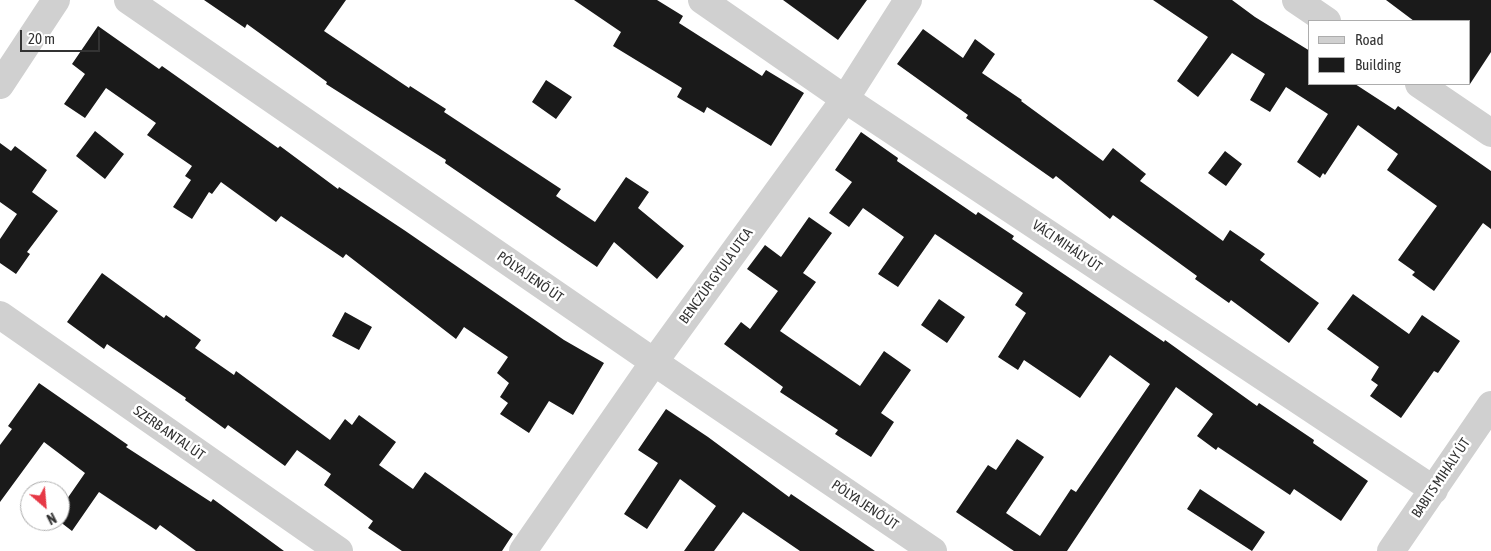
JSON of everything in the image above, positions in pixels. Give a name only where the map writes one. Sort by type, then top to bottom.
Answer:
[{"type":"street","points":[[0,85],[56,0]]},
{"type":"street","name":"PÓLYA JENŐ ÚT","points":[[128,0],[654,362],[933,551]]},
{"type":"street","name":"VÁCI MIHÁLY ÚT","points":[[702,0],[845,98],[1434,490]]},
{"type":"street","name":"BENCZÚR GYULA UTCA","points":[[523,551],[654,362],[845,98],[908,0]]},
{"type":"street","points":[[1296,0],[1326,20]]},
{"type":"street","points":[[1420,85],[1491,133]]},
{"type":"street","name":"SZERB ANTAL ÚT","points":[[0,315],[339,551]]},
{"type":"street","name":"BABITS MIHÁLY ÚT","points":[[1391,551],[1491,406]]},
{"type":"building","points":[[204,0],[346,0],[324,31],[409,88],[410,86],[446,109],[444,112],[561,189],[556,196],[595,222],[626,177],[649,192],[638,208],[684,246],[657,279],[614,242],[597,267],[445,163],[446,160],[326,84],[327,82],[247,24],[245,28]]},
{"type":"building","points":[[574,0],[657,0],[683,16],[679,23],[762,76],[766,70],[804,93],[771,146],[707,107],[704,113],[677,97],[682,88],[613,46],[621,32]]},
{"type":"building","points":[[783,0],[867,0],[838,40]]},
{"type":"building","points":[[1153,0],[1232,0],[1255,17],[1308,50],[1308,85],[1357,85],[1395,110],[1398,106],[1491,171],[1491,229],[1483,223],[1434,291],[1412,275],[1415,272],[1398,260],[1437,206],[1387,170],[1398,154],[1358,125],[1325,175],[1323,173],[1320,178],[1297,162],[1328,114],[1286,87],[1270,112],[1250,100],[1265,74],[1232,53],[1198,97],[1177,81],[1208,37]]},
{"type":"building","points":[[1386,0],[1491,0],[1491,52],[1471,82],[1471,20],[1413,20]]},
{"type":"building","points":[[98,26],[159,69],[162,66],[278,148],[280,146],[338,189],[339,187],[404,230],[564,340],[604,363],[573,415],[549,401],[529,433],[500,414],[508,403],[500,397],[509,383],[497,373],[508,357],[464,327],[456,339],[346,254],[343,258],[281,216],[276,222],[221,182],[212,194],[209,192],[192,219],[173,207],[191,180],[185,176],[192,166],[147,135],[156,123],[106,88],[85,118],[64,104],[85,74],[72,64]]},
{"type":"building","points":[[923,29],[963,58],[975,39],[995,54],[982,73],[1022,100],[1103,161],[1113,148],[1146,174],[1140,181],[1223,241],[1230,230],[1265,254],[1260,260],[1319,303],[1289,343],[1231,300],[1229,303],[1195,279],[1197,276],[1113,215],[1110,219],[1056,176],[1053,179],[966,118],[968,115],[897,64]]},
{"type":"building","points":[[546,80],[572,97],[556,119],[532,102]]},
{"type":"building","points":[[95,131],[124,154],[105,179],[76,156]]},
{"type":"building","points":[[861,132],[898,158],[897,161],[976,215],[978,212],[1014,236],[1012,239],[1164,342],[1165,340],[1257,406],[1259,403],[1314,440],[1313,443],[1368,481],[1341,521],[1294,489],[1290,495],[1218,447],[1216,450],[1197,436],[1213,414],[1176,387],[1067,551],[1014,551],[956,512],[988,465],[996,470],[1017,439],[1044,457],[1006,513],[1040,536],[1071,489],[1076,492],[1150,384],[1110,355],[1080,398],[1024,360],[1018,370],[998,357],[1026,313],[1015,305],[1023,293],[935,234],[898,287],[878,274],[904,237],[863,208],[849,227],[829,213],[852,182],[835,170]]},
{"type":"building","points":[[0,143],[11,151],[15,146],[47,170],[32,192],[58,211],[27,252],[30,254],[16,274],[0,263],[0,239],[17,214],[0,202]]},
{"type":"building","points":[[1225,151],[1242,164],[1226,186],[1208,173]]},
{"type":"building","points":[[809,217],[832,233],[803,273],[816,282],[780,331],[860,386],[884,351],[911,370],[881,413],[894,422],[871,457],[835,434],[838,430],[780,392],[783,387],[724,344],[741,322],[750,329],[778,291],[747,269],[765,245],[781,257]]},
{"type":"building","points":[[102,273],[164,318],[166,315],[201,340],[195,348],[234,375],[236,371],[330,440],[345,419],[352,425],[359,415],[396,442],[379,465],[413,489],[425,472],[513,534],[502,551],[402,551],[368,528],[373,521],[324,485],[331,474],[297,450],[285,466],[228,425],[225,429],[185,400],[186,398],[107,344],[104,349],[67,322]]},
{"type":"building","points":[[1353,294],[1409,334],[1422,315],[1460,341],[1438,373],[1434,371],[1401,418],[1370,396],[1378,385],[1371,380],[1379,367],[1327,329]]},
{"type":"building","points":[[939,299],[965,317],[947,343],[921,325]]},
{"type":"building","points":[[345,312],[372,327],[359,350],[332,336]]},
{"type":"building","points":[[39,383],[128,445],[126,447],[211,502],[213,499],[284,551],[196,551],[160,525],[156,530],[99,492],[72,531],[70,529],[70,495],[85,473],[44,442],[0,502],[0,445],[12,429],[8,426]]},
{"type":"building","points":[[666,409],[708,437],[789,497],[791,494],[875,551],[800,551],[743,512],[714,551],[684,551],[716,506],[680,479],[647,529],[624,514],[658,463],[638,450]]},
{"type":"building","points":[[1200,489],[1265,532],[1252,551],[1187,509]]}]
